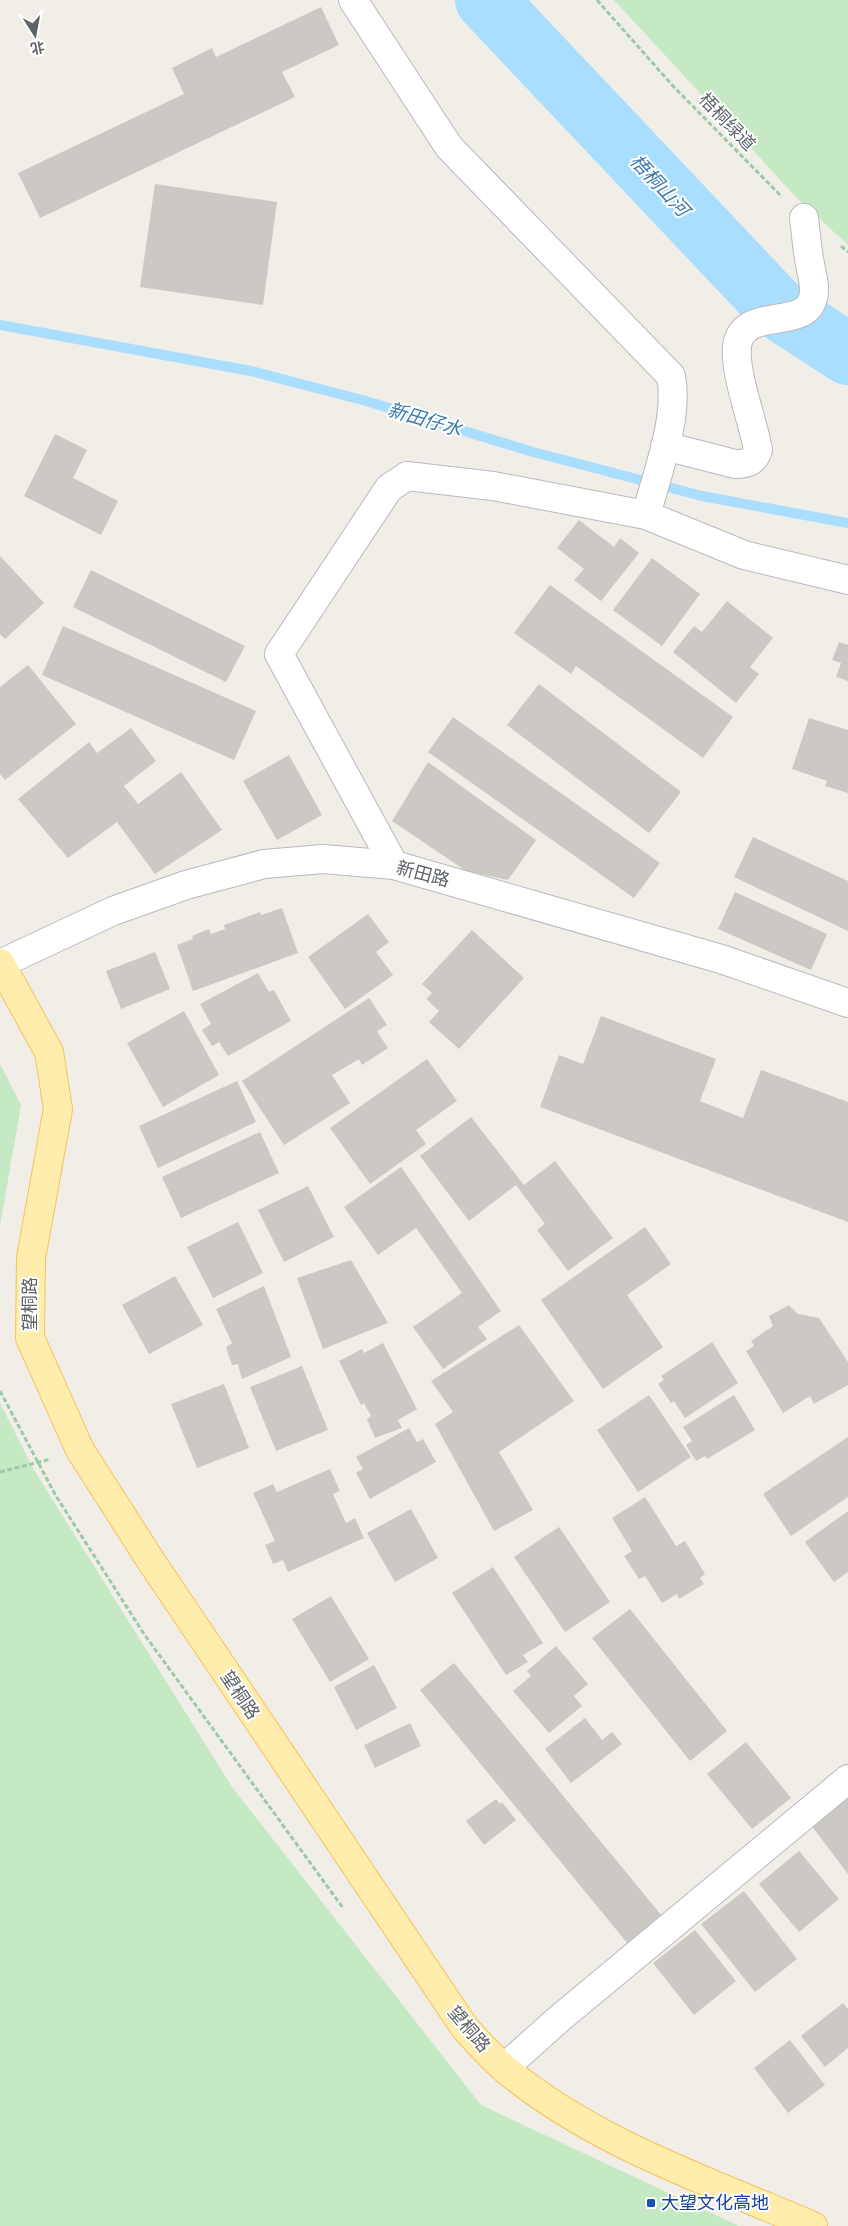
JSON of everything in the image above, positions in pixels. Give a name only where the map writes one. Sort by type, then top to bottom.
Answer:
[{"type":"main road","name":"望桐路","points":[[0,964],[49,1052],[58,1110],[30,1258],[30,1338],[80,1450],[150,1561],[460,2021],[504,2068],[560,2109],[615,2140],[813,2226]]},
{"type":"street","points":[[353,0],[450,147],[671,376],[674,393],[664,446],[646,515]]},
{"type":"street","points":[[664,446],[736,464],[744,464],[755,457],[758,450],[738,366],[738,342],[742,334],[751,325],[803,312],[813,300],[814,283],[804,218]]},
{"type":"street","points":[[394,865],[279,654],[389,488],[407,476],[493,486],[646,515],[744,555],[848,580]]},
{"type":"street","name":"新田路","points":[[0,964],[113,911],[186,885],[264,864],[323,859],[394,865],[721,959],[848,1002]]},
{"type":"street","points":[[504,2068],[560,2018],[848,1779]]},
{"type":"path","name":"梧桐绿道","points":[[597,0],[742,159],[804,218],[848,252]]},
{"type":"path","points":[[0,1472],[80,1450]]},
{"type":"green space","points":[[614,0],[848,0],[848,245],[796,197]]},
{"type":"green space","points":[[0,1064],[21,1105],[0,1226]]},
{"type":"green space","points":[[0,1403],[34,1470],[232,1787],[481,2105],[739,2226],[0,2226]]},
{"type":"building","points":[[321,7],[339,45],[282,72],[295,97],[40,218],[18,173],[184,94],[172,68],[212,48],[216,57]]},
{"type":"building","points":[[155,184],[277,202],[263,305],[140,287]]},
{"type":"building","points":[[55,434],[87,450],[73,478],[118,501],[101,535],[24,496]]},
{"type":"building","points":[[579,520],[614,547],[620,538],[639,553],[601,601],[574,580],[584,569],[557,548]]},
{"type":"building","points":[[0,556],[44,603],[5,639],[0,634]]},
{"type":"building","points":[[652,558],[700,594],[662,646],[613,610]]},
{"type":"building","points":[[91,570],[245,646],[226,682],[73,607]]},
{"type":"building","points":[[550,585],[733,717],[703,758],[576,666],[571,674],[514,633]]},
{"type":"building","points":[[727,601],[773,638],[750,667],[759,674],[736,703],[673,652],[694,626],[702,632]]},
{"type":"building","points":[[63,626],[256,711],[234,760],[42,675]]},
{"type":"building","points":[[839,642],[848,645],[848,681],[836,677],[841,663],[832,660]]},
{"type":"building","points":[[28,665],[76,724],[5,780],[0,774],[0,687]]},
{"type":"building","points":[[539,684],[681,792],[649,833],[507,725]]},
{"type":"building","points":[[453,717],[660,863],[634,898],[428,752]]},
{"type":"building","points":[[809,718],[848,730],[848,793],[825,786],[827,781],[792,769]]},
{"type":"building","points":[[131,728],[156,761],[124,786],[138,804],[181,772],[222,830],[155,874],[117,822],[68,858],[18,799],[89,742],[97,753]]},
{"type":"building","points":[[289,755],[322,815],[277,840],[243,781]]},
{"type":"building","points":[[428,762],[536,840],[508,880],[466,871],[392,821]]},
{"type":"building","points":[[753,837],[848,881],[848,931],[734,877]]},
{"type":"building","points":[[735,892],[827,934],[811,970],[718,929]]},
{"type":"building","points":[[282,908],[298,953],[193,991],[177,945],[193,939],[192,936],[209,929],[211,934],[225,929],[224,925],[260,912],[261,915]]},
{"type":"building","points":[[368,914],[389,942],[376,952],[393,975],[345,1009],[308,957]]},
{"type":"building","points":[[472,930],[524,978],[459,1049],[429,1022],[439,1011],[426,999],[432,993],[422,984]]},
{"type":"building","points":[[155,952],[170,989],[121,1009],[106,971]]},
{"type":"building","points":[[258,973],[269,992],[274,990],[291,1021],[228,1056],[219,1042],[212,1046],[202,1030],[211,1024],[200,1004]]},
{"type":"building","points":[[369,998],[387,1025],[377,1031],[388,1048],[362,1065],[359,1059],[332,1075],[350,1103],[284,1145],[242,1081]]},
{"type":"building","points":[[184,1011],[219,1075],[163,1107],[127,1043]]},
{"type":"building","points":[[601,1016],[716,1059],[700,1101],[743,1118],[761,1070],[848,1102],[848,1222],[540,1107],[559,1055],[583,1064]]},
{"type":"building","points":[[427,1059],[457,1101],[416,1130],[426,1144],[370,1184],[330,1128]]},
{"type":"building","points":[[237,1081],[256,1122],[158,1168],[139,1126]]},
{"type":"building","points":[[471,1117],[524,1185],[555,1161],[613,1238],[568,1271],[537,1230],[545,1224],[516,1185],[469,1221],[420,1156]]},
{"type":"building","points":[[260,1132],[279,1173],[181,1218],[162,1177]]},
{"type":"building","points":[[401,1167],[501,1311],[478,1327],[487,1339],[443,1369],[413,1327],[462,1293],[416,1228],[378,1255],[344,1207]]},
{"type":"building","points":[[308,1186],[334,1237],[284,1262],[258,1210]]},
{"type":"building","points":[[238,1222],[263,1273],[213,1298],[187,1247]]},
{"type":"building","points":[[645,1227],[671,1264],[627,1295],[663,1347],[603,1389],[541,1300]]},
{"type":"building","points":[[351,1260],[388,1323],[323,1349],[297,1278]]},
{"type":"building","points":[[175,1276],[203,1325],[149,1354],[122,1305]]},
{"type":"building","points":[[264,1286],[291,1357],[242,1379],[238,1364],[232,1365],[226,1347],[232,1343],[216,1309]]},
{"type":"building","points":[[789,1305],[798,1314],[819,1318],[848,1362],[848,1385],[814,1404],[810,1396],[783,1413],[746,1351],[754,1346],[751,1341],[773,1326],[769,1316]]},
{"type":"building","points":[[519,1325],[574,1401],[499,1452],[533,1510],[494,1531],[435,1424],[453,1412],[431,1381]]},
{"type":"building","points":[[712,1342],[738,1383],[685,1418],[674,1401],[671,1403],[658,1384],[664,1380],[661,1376]]},
{"type":"building","points":[[383,1343],[417,1409],[398,1420],[402,1428],[375,1438],[367,1419],[371,1416],[364,1403],[361,1405],[339,1361],[362,1349],[364,1353]]},
{"type":"building","points":[[302,1366],[328,1430],[276,1451],[250,1387]]},
{"type":"building","points":[[224,1384],[249,1448],[197,1468],[171,1404]]},
{"type":"building","points":[[649,1395],[691,1457],[638,1492],[597,1430]]},
{"type":"building","points":[[734,1395],[755,1430],[707,1459],[705,1456],[696,1461],[686,1445],[692,1441],[683,1427]]},
{"type":"building","points":[[409,1428],[417,1442],[423,1439],[436,1462],[370,1499],[356,1473],[363,1469],[356,1457]]},
{"type":"building","points":[[848,1437],[848,1497],[791,1536],[763,1494]]},
{"type":"building","points":[[330,1469],[340,1491],[333,1494],[346,1523],[355,1518],[364,1538],[288,1572],[283,1560],[273,1564],[265,1545],[275,1541],[253,1493],[273,1484],[277,1492]]},
{"type":"building","points":[[645,1497],[676,1546],[685,1541],[705,1574],[700,1578],[704,1584],[679,1599],[677,1594],[662,1603],[645,1576],[639,1579],[624,1556],[632,1551],[612,1518]]},
{"type":"building","points":[[411,1509],[438,1558],[395,1582],[367,1533]]},
{"type":"building","points":[[848,1511],[848,1572],[834,1582],[805,1542]]},
{"type":"building","points":[[559,1527],[610,1602],[565,1632],[514,1557]]},
{"type":"building","points":[[493,1567],[543,1643],[523,1655],[528,1662],[506,1675],[452,1593]]},
{"type":"building","points":[[331,1596],[369,1659],[330,1682],[292,1619]]},
{"type":"building","points":[[630,1609],[727,1731],[690,1761],[592,1638]]},
{"type":"building","points":[[556,1646],[588,1684],[574,1696],[582,1706],[549,1733],[513,1691],[531,1676],[527,1671]]},
{"type":"building","points":[[454,1663],[662,1916],[628,1944],[420,1690]]},
{"type":"building","points":[[374,1665],[397,1708],[356,1730],[334,1687]]},
{"type":"building","points":[[585,1718],[602,1740],[612,1732],[622,1744],[571,1783],[545,1749]]},
{"type":"building","points":[[410,1723],[421,1746],[375,1768],[364,1745]]},
{"type":"building","points":[[746,1742],[791,1798],[752,1829],[707,1774]]},
{"type":"building","points":[[848,1798],[848,1874],[811,1825]]},
{"type":"building","points":[[496,1799],[500,1804],[502,1802],[516,1820],[484,1845],[466,1821]]},
{"type":"building","points":[[799,1851],[839,1899],[799,1932],[759,1884]]},
{"type":"building","points":[[744,1891],[797,1959],[755,1992],[701,1924]]},
{"type":"building","points":[[695,1930],[736,1981],[694,2015],[653,1963]]},
{"type":"building","points":[[843,2003],[848,2009],[848,2048],[825,2067],[801,2036]]},
{"type":"building","points":[[790,2040],[825,2085],[788,2113],[754,2068]]},
{"type":"waterway","name":"梧桐山河","points":[[486,0],[777,308],[848,354]]},
{"type":"waterway","name":"新田仔水","points":[[0,325],[251,371],[366,401],[533,452],[702,496],[848,523]]},
{"type":"place","name":"大望文化高地","points":[[651,2203]]}]
